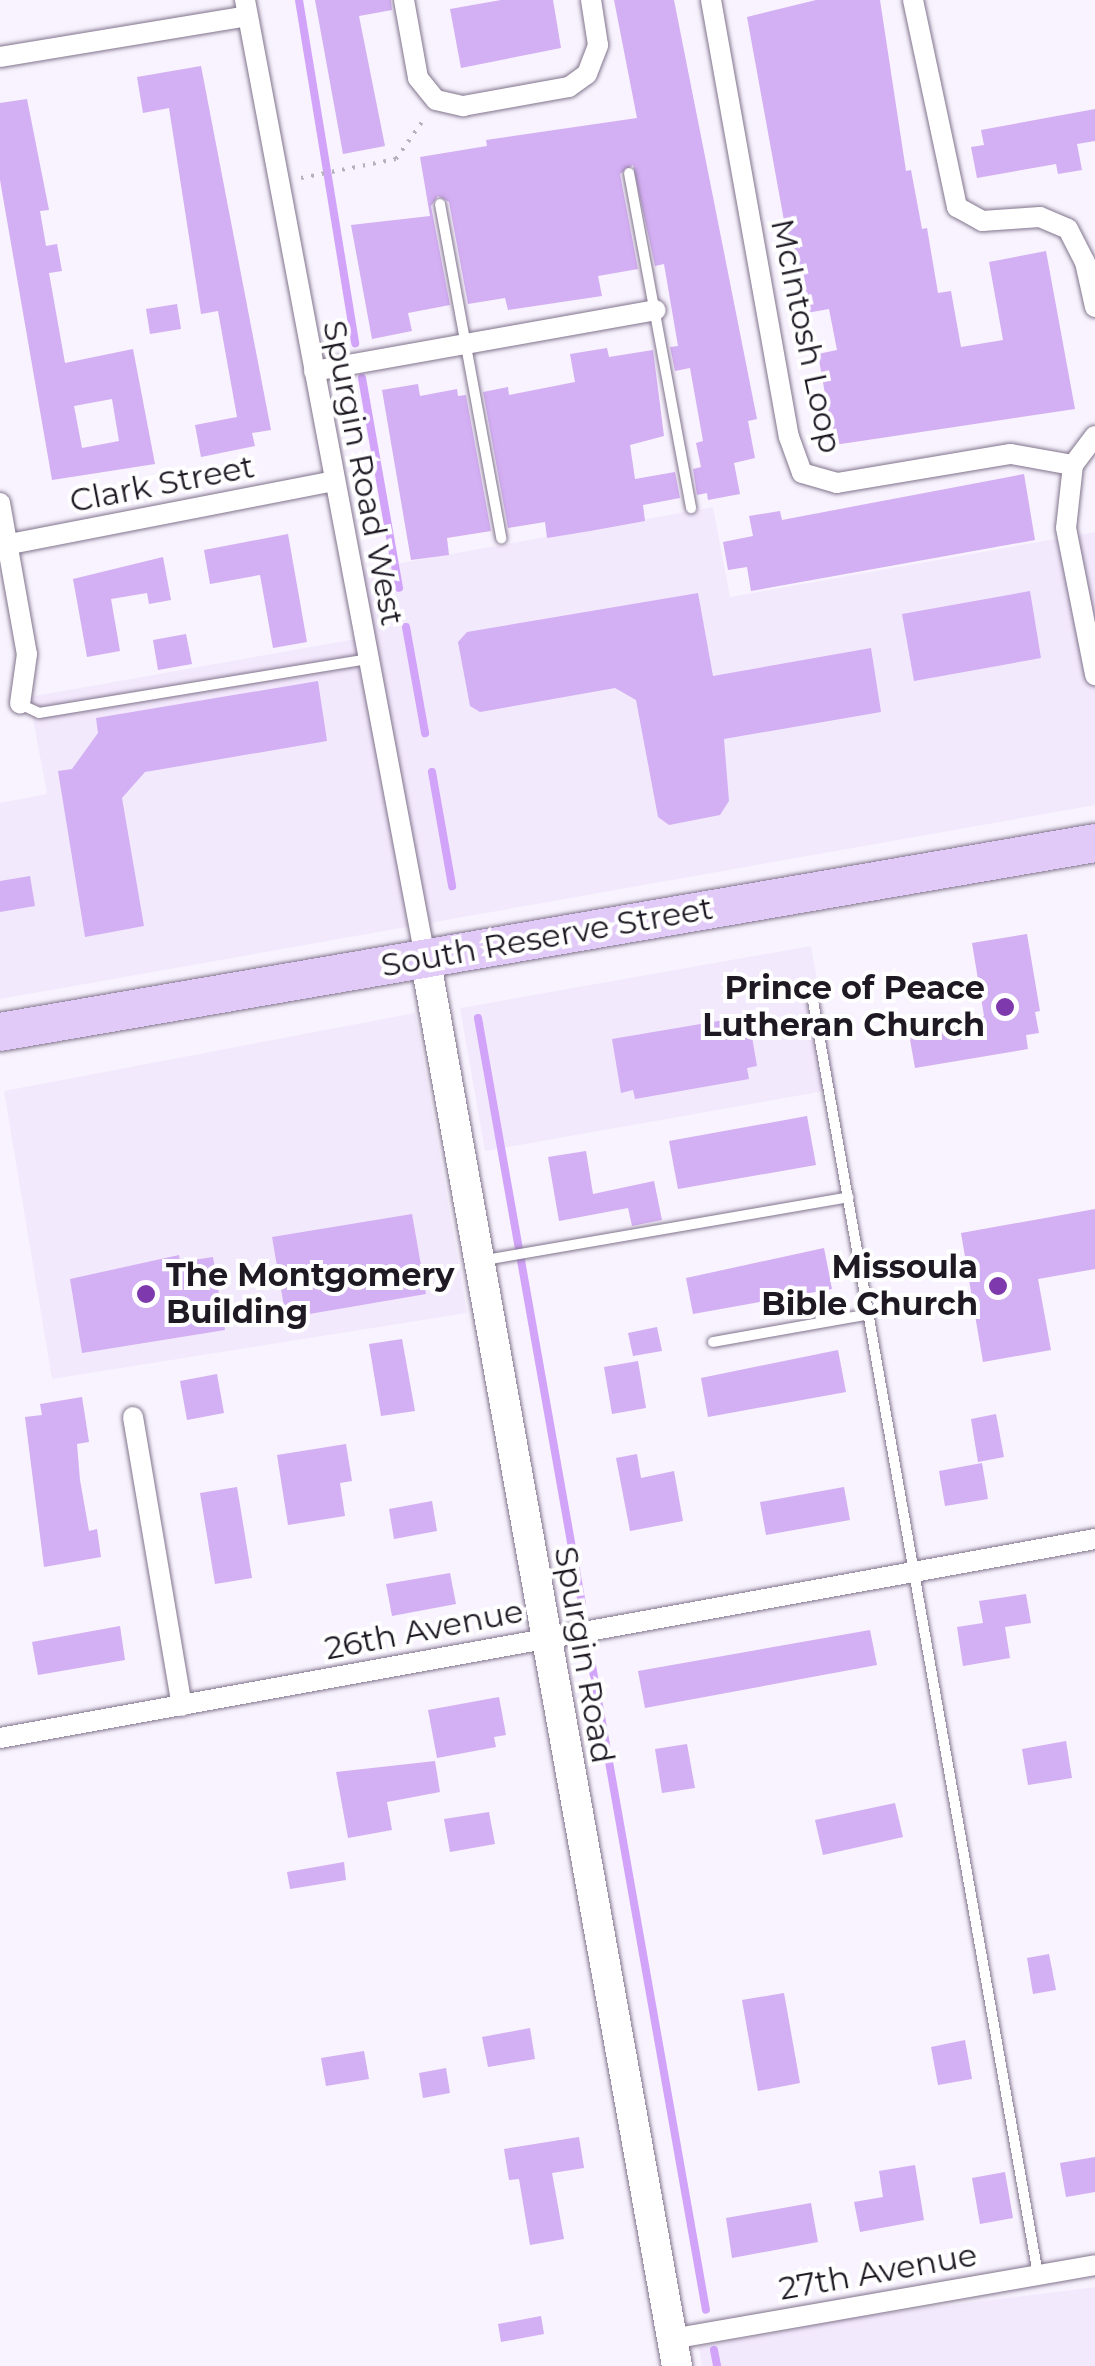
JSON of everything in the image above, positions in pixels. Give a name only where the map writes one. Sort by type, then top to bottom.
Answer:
[{"type":"highway","name":"South Reserve Street","points":[[0,1032],[1095,843]]},
{"type":"street","points":[[404,0],[418,78],[436,100],[463,106],[569,87],[586,74],[598,46],[591,0]]},
{"type":"street","name":"McIntosh Loop","points":[[710,0],[790,437],[802,473],[836,483],[1011,454],[1073,465]]},
{"type":"street","points":[[912,0],[957,207],[982,221],[1040,217],[1068,229],[1095,307]]},
{"type":"street","points":[[0,57],[246,8]]},
{"type":"street","name":"Spurgin Road West","points":[[246,8],[424,957]]},
{"type":"street","points":[[314,371],[656,310]]},
{"type":"street","points":[[1095,436],[1073,465],[1066,528],[1095,675]]},
{"type":"street","name":"Clark Street","points":[[4,545],[335,481]]},
{"type":"street","points":[[0,503],[4,545],[27,654],[20,704]]},
{"type":"street","name":"Spurgin Road","points":[[424,957],[675,2352]]},
{"type":"street","points":[[132,1417],[182,1706]]},
{"type":"street","name":"26th Avenue","points":[[0,1738],[914,1569],[1095,1540]]},
{"type":"street","name":"27th Avenue","points":[[675,2352],[1095,2265]]},
{"type":"lane","points":[[629,173],[691,508]]},
{"type":"lane","points":[[440,204],[501,538]]},
{"type":"lane","points":[[20,704],[39,713],[368,659]]},
{"type":"lane","points":[[813,1000],[1038,2274]]},
{"type":"lane","points":[[478,1261],[849,1197]]},
{"type":"lane","points":[[713,1342],[870,1314]]},
{"type":"path","points":[[314,177],[396,159],[426,115]]},
{"type":"shaded area","points":[[713,507],[730,597],[1095,532],[1095,805],[0,999],[0,803],[47,794],[29,697],[373,636],[362,570]]},
{"type":"shaded area","points":[[811,946],[836,1089],[485,1151],[460,1008]]},
{"type":"shaded area","points":[[415,1013],[467,1313],[52,1379],[4,1091]]},
{"type":"shaded area","points":[[1095,2287],[1095,2366],[702,2366],[699,2347],[864,2316]]},
{"type":"building","points":[[315,0],[391,0],[392,10],[359,16],[385,146],[343,154]]},
{"type":"building","points":[[501,0],[553,0],[561,48],[461,68],[450,9]]},
{"type":"building","points":[[614,0],[674,0],[757,419],[748,421],[755,458],[734,463],[740,494],[708,500],[707,493],[697,495],[693,469],[701,467],[696,443],[703,441],[690,368],[675,371],[670,347],[678,346],[664,264],[655,266],[633,165],[620,174],[638,269],[598,276],[602,296],[508,310],[505,298],[468,304],[449,202],[438,196],[431,206],[450,305],[408,313],[412,331],[372,339],[351,225],[430,216],[420,157],[487,146],[486,140],[637,118]]},
{"type":"building","points":[[816,0],[880,0],[906,171],[911,170],[922,229],[927,228],[938,293],[951,291],[961,347],[1003,340],[989,262],[1046,251],[1075,409],[834,445],[818,354],[837,350],[829,309],[801,314],[747,17]]},
{"type":"building","points":[[201,66],[271,430],[252,433],[255,446],[201,457],[195,425],[237,417],[218,311],[201,314],[169,108],[143,113],[137,77]]},
{"type":"building","points":[[27,99],[49,210],[40,211],[46,246],[57,244],[62,271],[49,273],[65,363],[133,349],[155,464],[52,480],[0,180],[0,103]],"holes":[[[112,399],[119,441],[82,448],[74,406]]]},
{"type":"building","points":[[1095,109],[1095,141],[1077,144],[1082,170],[1058,174],[1056,164],[977,178],[971,147],[984,145],[981,130]]},
{"type":"building","points":[[177,304],[181,329],[150,334],[146,309]]},
{"type":"building","points":[[607,348],[609,357],[653,350],[664,436],[630,445],[635,479],[675,472],[680,498],[643,505],[645,521],[590,531],[547,538],[545,522],[508,528],[483,392],[508,387],[509,395],[575,382],[570,354]]},
{"type":"building","points":[[418,384],[420,396],[457,389],[458,396],[466,395],[491,531],[447,538],[449,555],[411,560],[382,390]]},
{"type":"building","points":[[1024,474],[1035,540],[751,591],[747,567],[728,570],[723,542],[753,536],[749,516],[780,511],[782,520]]},
{"type":"building","points":[[288,534],[307,642],[273,648],[260,575],[210,584],[204,550]]},
{"type":"building","points":[[163,557],[171,600],[149,604],[147,593],[111,599],[120,651],[87,657],[73,579]]},
{"type":"building","points":[[1030,591],[1041,658],[914,681],[902,614]]},
{"type":"building","points":[[698,593],[713,676],[871,648],[881,712],[724,739],[729,801],[720,815],[669,825],[658,817],[636,700],[615,688],[480,712],[470,706],[458,642],[467,632]]},
{"type":"building","points":[[186,634],[192,664],[158,670],[153,640]]},
{"type":"building","points":[[318,681],[327,741],[145,772],[122,798],[144,926],[85,937],[58,771],[72,769],[98,733],[96,718]]},
{"type":"building","points":[[30,876],[35,906],[0,912],[0,881]]},
{"type":"building","points":[[1027,934],[1040,1011],[1035,1012],[1039,1033],[1026,1035],[1028,1049],[915,1068],[908,1028],[984,1016],[972,943]]},
{"type":"building","points":[[736,1018],[738,1028],[750,1025],[757,1066],[747,1068],[749,1079],[635,1099],[633,1090],[621,1093],[612,1039]]},
{"type":"building","points":[[807,1116],[816,1165],[678,1189],[669,1141]]},
{"type":"building","points":[[586,1151],[593,1194],[654,1181],[662,1220],[632,1226],[628,1208],[559,1221],[548,1157]]},
{"type":"building","points":[[1095,1209],[1095,1269],[1038,1279],[1051,1350],[983,1362],[961,1233]]},
{"type":"building","points":[[412,1214],[426,1294],[286,1318],[272,1237]]},
{"type":"building","points":[[824,1248],[832,1289],[693,1314],[686,1278]]},
{"type":"building","name":"The Montgomery Building","points":[[179,1255],[180,1262],[213,1257],[225,1330],[82,1353],[70,1279]]},
{"type":"building","points":[[657,1327],[662,1351],[633,1356],[628,1333]]},
{"type":"building","points":[[402,1339],[415,1411],[381,1416],[369,1344]]},
{"type":"building","points":[[838,1350],[846,1392],[708,1417],[701,1378]]},
{"type":"building","points":[[638,1361],[646,1408],[612,1414],[604,1367]]},
{"type":"building","points":[[217,1374],[224,1413],[187,1420],[180,1381]]},
{"type":"building","points":[[82,1397],[89,1442],[77,1444],[80,1480],[89,1531],[97,1529],[101,1557],[44,1567],[25,1417],[42,1415],[40,1404]]},
{"type":"building","points":[[996,1414],[1004,1457],[978,1462],[971,1419]]},
{"type":"building","points":[[346,1444],[352,1481],[340,1483],[345,1516],[288,1525],[277,1455]]},
{"type":"building","points":[[637,1454],[641,1478],[674,1471],[683,1521],[630,1531],[616,1458]]},
{"type":"building","points":[[982,1463],[988,1499],[945,1506],[939,1471]]},
{"type":"building","points":[[237,1487],[252,1578],[215,1584],[200,1493]]},
{"type":"building","points":[[844,1487],[850,1520],[766,1535],[760,1502]]},
{"type":"building","points":[[432,1501],[437,1531],[394,1539],[389,1509]]},
{"type":"building","points":[[450,1573],[456,1604],[392,1616],[386,1584]]},
{"type":"building","points":[[1026,1594],[1031,1623],[1005,1627],[1010,1658],[963,1666],[957,1627],[983,1623],[979,1601]]},
{"type":"building","points":[[120,1626],[125,1660],[38,1675],[32,1642]]},
{"type":"building","points":[[870,1630],[877,1665],[645,1708],[638,1671]]},
{"type":"building","points":[[499,1697],[506,1735],[494,1737],[496,1747],[437,1758],[428,1710]]},
{"type":"building","points":[[1066,1741],[1072,1778],[1028,1785],[1022,1749]]},
{"type":"building","points":[[687,1744],[695,1788],[662,1793],[655,1749]]},
{"type":"building","points":[[435,1761],[440,1792],[387,1802],[392,1830],[348,1838],[336,1772]]},
{"type":"building","points":[[895,1803],[903,1837],[823,1855],[815,1820]]},
{"type":"building","points":[[489,1812],[495,1844],[450,1852],[444,1819]]},
{"type":"building","points":[[344,1862],[346,1880],[290,1889],[287,1872]]},
{"type":"building","points":[[1049,1954],[1056,1990],[1033,1994],[1027,1958]]},
{"type":"building","points":[[784,1993],[800,2083],[758,2091],[742,2000]]},
{"type":"building","points":[[530,2028],[535,2059],[488,2067],[482,2037]]},
{"type":"building","points":[[965,2040],[972,2079],[938,2085],[931,2047]]},
{"type":"building","points":[[364,2051],[369,2079],[326,2086],[321,2058]]},
{"type":"building","points":[[446,2068],[450,2093],[423,2098],[419,2073]]},
{"type":"building","points":[[579,2137],[584,2168],[552,2173],[564,2239],[530,2245],[519,2179],[509,2180],[504,2149]]},
{"type":"building","points":[[1095,2157],[1095,2192],[1066,2197],[1060,2163]]},
{"type":"building","points":[[915,2165],[924,2220],[860,2232],[854,2202],[883,2197],[879,2171]]},
{"type":"building","points":[[1005,2172],[1013,2218],[980,2224],[972,2178]]},
{"type":"building","points":[[811,2203],[818,2242],[732,2258],[726,2218]]},
{"type":"building","points":[[541,2316],[544,2334],[501,2342],[498,2324]]},
{"type":"waterway","points":[[299,0],[355,343]]},
{"type":"waterway","points":[[362,378],[399,588]]},
{"type":"waterway","points":[[406,627],[425,733]]},
{"type":"waterway","points":[[432,772],[452,886]]},
{"type":"waterway","points":[[478,1018],[582,1604]]},
{"type":"waterway","points":[[588,1643],[706,2310]]},
{"type":"waterway","points":[[714,2350],[717,2366]]},
{"type":"place","name":"Prince of Peace Lutheran Church","points":[[1005,1007]]},
{"type":"place","name":"Missoula Bible Church","points":[[998,1286]]},
{"type":"place","name":"The Montgomery Building","points":[[146,1294]]}]
